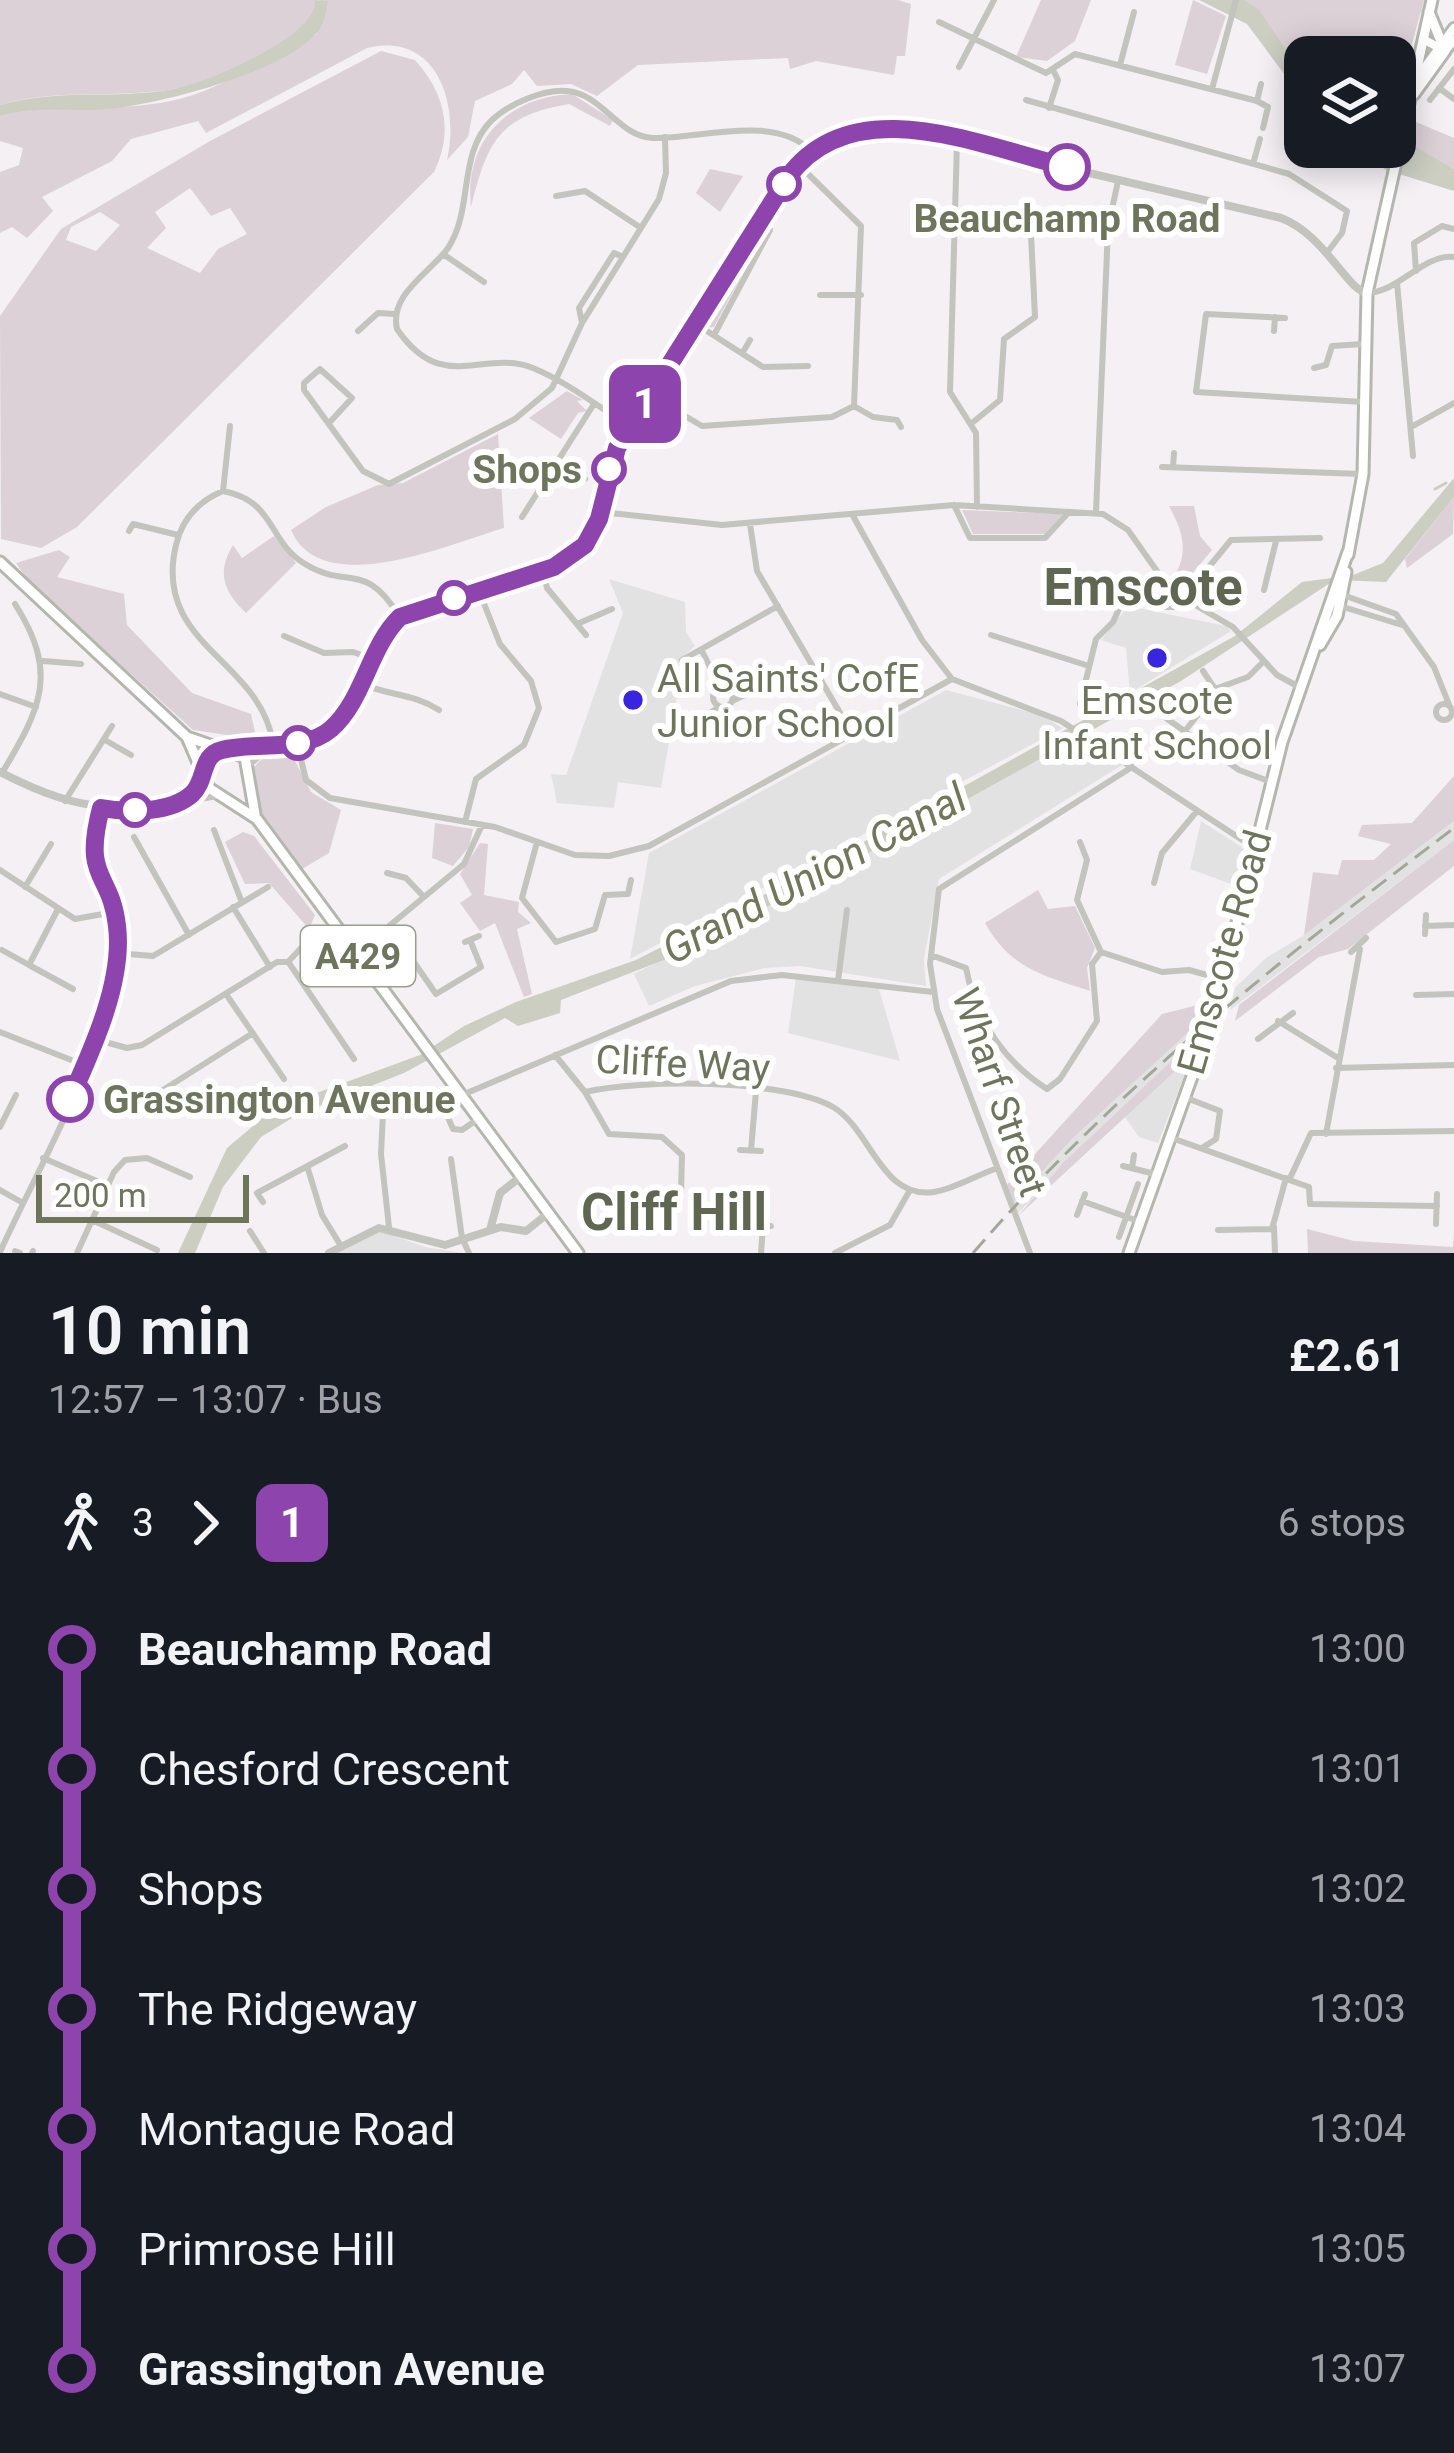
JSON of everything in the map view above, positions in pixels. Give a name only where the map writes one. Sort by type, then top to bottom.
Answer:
[{"type":"main road","name":"Emscote Road","points":[[1416,68],[1432,0]]},
{"type":"main road","points":[[1429,12],[1449,39]]},
{"type":"main road","points":[[1416,88],[1454,28]]},
{"type":"main road","points":[[1422,38],[1440,50]]},
{"type":"main road","name":"Emscote Road","points":[[1129,1253],[1132,1219],[1155,1174],[1225,980],[1271,782],[1341,586],[1363,474],[1367,293],[1396,168]]},
{"type":"main road","points":[[0,562],[188,737],[204,773],[257,819]]},
{"type":"main road","name":"Emscote Road","points":[[1316,651],[1341,586]]},
{"type":"main road","points":[[188,737],[226,750],[250,770],[257,819]]},
{"type":"main road","points":[[204,773],[226,750]]},
{"type":"main road","points":[[224,795],[244,789],[250,770]]},
{"type":"main road","name":"A429","points":[[257,819],[578,1253]]},
{"type":"street","points":[[959,67],[994,0]]},
{"type":"street","points":[[1212,89],[1236,0]]},
{"type":"street","points":[[1120,65],[1134,12]]},
{"type":"street","points":[[938,22],[1027,66],[1053,71],[1075,54],[1257,100],[1268,107],[1263,128]]},
{"type":"street","points":[[1430,100],[1454,68]]},
{"type":"street","points":[[1049,108],[1058,80],[1053,71]]},
{"type":"street","points":[[1257,100],[1261,84]]},
{"type":"street","points":[[1439,88],[1454,99]]},
{"type":"street","points":[[630,427],[557,381],[518,363],[444,366],[404,338],[395,314],[402,298],[443,254],[462,218],[475,145],[508,108],[548,92],[574,92],[594,100],[630,131],[665,137],[787,135],[812,152]]},
{"type":"street","points":[[1026,100],[1293,176],[1345,207],[1342,233],[1329,250]]},
{"type":"street","points":[[226,750],[297,743],[335,725],[400,617],[542,571],[579,551],[601,512],[610,464],[695,324],[798,164],[844,134],[873,128],[957,141],[1281,218],[1329,250],[1352,288],[1367,293],[1397,283],[1441,257],[1454,257]]},
{"type":"street","points":[[329,423],[352,398],[320,369],[303,388],[367,475],[394,483],[515,419],[557,381],[582,323],[577,315],[581,304],[614,253],[622,257],[641,228],[664,184],[665,137]]},
{"type":"street","points":[[1253,165],[1260,139]]},
{"type":"street","points":[[957,141],[950,392],[972,423],[977,507]]},
{"type":"street","points":[[798,164],[860,222],[854,406]]},
{"type":"street","points":[[1096,512],[1108,228],[1119,178]]},
{"type":"street","points":[[556,196],[585,191],[641,228]]},
{"type":"street","points":[[714,335],[770,230],[763,217]]},
{"type":"street","points":[[1416,271],[1414,243],[1442,226],[1454,229]]},
{"type":"street","points":[[972,423],[1000,400],[1004,339],[1035,317],[1031,234]]},
{"type":"street","points":[[443,254],[484,282]]},
{"type":"street","points":[[1397,283],[1413,456]]},
{"type":"street","points":[[820,295],[860,296]]},
{"type":"street","points":[[358,331],[378,313],[395,314]]},
{"type":"street","points":[[1285,318],[1206,314],[1196,392],[1363,402]]},
{"type":"street","points":[[1274,331],[1275,317]]},
{"type":"street","points":[[695,324],[765,368],[808,366]]},
{"type":"street","points":[[742,352],[750,340]]},
{"type":"street","points":[[1314,368],[1326,371],[1332,346],[1363,344]]},
{"type":"street","points":[[650,395],[707,426],[840,416],[854,406]]},
{"type":"street","points":[[1413,426],[1454,403]]},
{"type":"street","points":[[515,507],[523,515],[594,404]]},
{"type":"street","points":[[854,406],[876,418],[897,420],[901,427]]},
{"type":"street","points":[[223,491],[230,426]]},
{"type":"street","points":[[1173,467],[1174,453]]},
{"type":"street","points":[[558,461],[585,479]]},
{"type":"street","points":[[1162,467],[1363,474]]},
{"type":"street","points":[[223,491],[199,505],[178,536],[171,573],[178,608],[196,636],[264,706],[273,742]]},
{"type":"street","points":[[223,491],[258,505],[299,560],[366,580],[386,595],[400,617]]},
{"type":"street","points":[[954,506],[970,538],[1045,538],[1070,511]]},
{"type":"street","points":[[601,512],[675,524],[750,524],[954,506],[1096,512],[1122,524],[1159,580],[1182,599],[1234,627],[1263,662],[1301,688]]},
{"type":"street","points":[[853,516],[911,622],[952,679],[1066,724],[1258,850]]},
{"type":"street","points":[[129,531],[133,524],[178,536]]},
{"type":"street","points":[[750,524],[754,566],[853,735]]},
{"type":"street","points":[[1142,597],[1169,609],[1228,542],[1320,538]]},
{"type":"street","points":[[1264,590],[1271,581],[1276,539]]},
{"type":"street","points":[[542,571],[547,588],[586,635]]},
{"type":"street","points":[[1078,700],[1096,639],[1113,622],[1119,604],[1142,597],[1159,580]]},
{"type":"street","points":[[1341,586],[1383,606],[1405,626],[1442,684],[1446,706]]},
{"type":"street","points":[[465,822],[476,779],[524,745],[539,708],[531,681],[497,638],[479,591]]},
{"type":"street","points":[[15,604],[39,633],[42,661],[37,707],[1,772],[65,801],[101,808],[133,811],[224,795]]},
{"type":"street","points":[[682,660],[778,606]]},
{"type":"street","points":[[577,624],[612,609]]},
{"type":"street","points":[[991,635],[1089,666]]},
{"type":"street","points":[[284,636],[324,653],[359,653],[373,659]]},
{"type":"street","points":[[703,651],[720,687],[731,691],[732,701]]},
{"type":"street","points":[[42,661],[67,656],[80,664]]},
{"type":"street","points":[[1203,671],[1215,689],[1248,677],[1263,662]]},
{"type":"street","points":[[297,743],[304,777],[325,796],[482,825],[583,856],[640,849],[952,679]]},
{"type":"street","points":[[361,682],[383,693],[417,697],[439,710]]},
{"type":"street","points":[[679,734],[719,707],[771,683]]},
{"type":"street","points":[[719,707],[713,697],[720,687]]},
{"type":"street","points":[[0,694],[37,707]]},
{"type":"street","points":[[1185,731],[1200,712]]},
{"type":"street","points":[[1166,718],[1239,770],[1271,782]]},
{"type":"street","points":[[65,801],[112,726]]},
{"type":"street","points":[[105,740],[131,755]]},
{"type":"street","points":[[250,770],[273,742]]},
{"type":"street","name":"Wharf Street","points":[[1030,1253],[933,992],[931,955],[941,884],[1132,767]]},
{"type":"street","points":[[180,801],[204,773]]},
{"type":"street","points":[[0,1252],[84,1065],[116,953],[114,912],[93,864],[101,808]]},
{"type":"street","points":[[1154,883],[1162,853],[1197,811]]},
{"type":"street","points":[[471,939],[481,967],[436,994],[390,929],[394,918],[464,864],[482,825]]},
{"type":"street","points":[[227,834],[216,834],[242,893],[236,905]]},
{"type":"street","points":[[148,839],[137,841],[189,935]]},
{"type":"street","points":[[537,842],[522,898],[556,942],[595,929],[605,895],[628,894],[631,880]]},
{"type":"street","points":[[1080,842],[1091,853],[1078,900],[1101,952],[1162,972],[1189,970],[1225,980]]},
{"type":"street","points":[[25,887],[51,844]]},
{"type":"street","points":[[0,870],[83,920],[114,912]]},
{"type":"street","points":[[387,873],[406,878],[422,896]]},
{"type":"street","points":[[116,953],[153,956],[268,887]]},
{"type":"street","points":[[236,905],[270,967]]},
{"type":"street","points":[[28,965],[58,909]]},
{"type":"street","points":[[838,981],[847,910]]},
{"type":"street","points":[[1426,915],[1425,930],[1454,925]]},
{"type":"street","points":[[1326,1134],[1356,950],[1366,938]]},
{"type":"street","points":[[94,1039],[137,1047],[270,967],[288,962],[302,947]]},
{"type":"street","points":[[2,950],[73,989]]},
{"type":"street","points":[[931,955],[965,968],[972,1002],[993,1044],[1047,1089],[1060,1079],[1096,1021],[1091,968],[1101,952]]},
{"type":"street","points":[[288,962],[349,1056]]},
{"type":"street","points":[[462,1095],[721,983],[782,975],[933,992]]},
{"type":"street","points":[[58,994],[63,984]]},
{"type":"street","points":[[226,994],[284,1074]]},
{"type":"street","points":[[1416,995],[1454,994]]},
{"type":"street","points":[[1258,1039],[1293,1013]]},
{"type":"street","points":[[1278,1021],[1338,1058]]},
{"type":"street","points":[[0,1031],[84,1065]]},
{"type":"street","points":[[169,1090],[253,1033]]},
{"type":"street","name":"Cliffe Way","points":[[555,1054],[585,1092],[653,1081],[808,1097],[854,1124],[890,1178],[910,1190]]},
{"type":"street","points":[[1336,1068],[1454,1065]]},
{"type":"street","points":[[751,1150],[755,1091]]},
{"type":"street","points":[[585,1092],[609,1134],[662,1137],[682,1155],[681,1193]]},
{"type":"street","points":[[0,1127],[15,1107],[16,1096]]},
{"type":"street","points":[[1184,1097],[1219,1108],[1216,1139],[1225,1157]]},
{"type":"street","points":[[444,1102],[447,1123],[455,1130],[479,1118]]},
{"type":"street","points":[[382,1113],[389,1128],[381,1161],[389,1227]]},
{"type":"street","points":[[1275,1253],[1274,1226],[1307,1134],[1454,1132]]},
{"type":"street","points":[[1169,1137],[1309,1187],[1310,1216]]},
{"type":"street","points":[[1200,1149],[1216,1139]]},
{"type":"street","points":[[263,1202],[257,1193],[345,1146]]},
{"type":"street","points":[[740,1150],[761,1151]]},
{"type":"street","points":[[1134,1155],[1128,1167],[1155,1174]]},
{"type":"street","points":[[43,1158],[107,1186]]},
{"type":"street","points":[[77,1253],[107,1186],[129,1158],[147,1158],[174,1175],[190,1177]]},
{"type":"street","points":[[452,1159],[464,1243],[470,1253]]},
{"type":"street","points":[[835,1253],[890,1225],[910,1190],[934,1192],[995,1168]]},
{"type":"street","points":[[308,1169],[322,1215],[340,1246]]},
{"type":"street","points":[[489,1231],[500,1193],[519,1178]]},
{"type":"street","points":[[1119,1237],[1132,1219],[1138,1184]]},
{"type":"street","points":[[0,1190],[23,1203]]},
{"type":"street","points":[[1436,1224],[1437,1194]]},
{"type":"street","points":[[1077,1215],[1084,1197],[1132,1219]]},
{"type":"street","points":[[1310,1204],[1437,1206]]},
{"type":"street","points":[[497,1209],[513,1230]]},
{"type":"street","points":[[329,1253],[389,1227],[435,1244],[464,1243],[489,1231],[526,1232],[546,1215]]},
{"type":"street","points":[[92,1220],[157,1250]]},
{"type":"street","points":[[761,1253],[763,1227],[771,1226]]},
{"type":"street","points":[[1219,1230],[1274,1226]]},
{"type":"street","points":[[250,1231],[264,1253]]},
{"type":"street","points":[[139,1241],[143,1232]]},
{"type":"shaded area","points":[[0,0],[317,2],[311,16],[279,44],[233,69],[189,85],[0,105]]},
{"type":"shaded area","points":[[320,0],[898,0],[911,4],[905,56],[897,56],[894,75],[816,61],[790,69],[788,58],[638,65],[597,96],[571,84],[537,86],[524,70],[512,84],[475,101],[468,137],[447,160],[450,116],[446,95],[427,61],[411,50],[367,48],[206,133],[198,121],[131,139],[112,161],[42,197],[53,211],[27,238],[12,227],[0,233],[0,172],[19,165],[23,148],[0,141],[0,116],[45,109],[138,106],[200,92],[317,34]]},
{"type":"shaded area","points":[[1041,0],[1091,0],[1075,41],[1047,61],[1016,57]]},
{"type":"shaded area","points":[[1193,0],[1226,16],[1207,74],[1175,65]]},
{"type":"shaded area","points":[[1244,0],[1424,0],[1414,36],[1284,36],[1284,51]]},
{"type":"shaded area","points":[[381,51],[415,60],[439,99],[445,127],[434,172],[77,527],[41,548],[1,539],[0,316],[61,229],[210,141]],"holes":[[[190,188],[211,216],[230,208],[247,234],[218,249],[200,273],[147,248],[166,228],[155,212]],[[100,212],[120,225],[96,251],[66,240],[71,227]]]},
{"type":"shaded area","points":[[572,94],[613,120],[610,126],[569,104],[526,116],[490,149],[471,207],[475,162],[494,127],[528,104]]},
{"type":"shaded area","points":[[1416,122],[1454,138],[1454,169],[1416,148]]},
{"type":"shaded area","points":[[710,169],[743,176],[720,212],[696,193]]},
{"type":"shaded area","points":[[762,226],[767,227],[764,234],[714,327],[706,328],[703,320]]},
{"type":"shaded area","points":[[567,391],[583,400],[577,401],[587,411],[578,413],[561,439],[529,418]]},
{"type":"shaded area","points":[[498,434],[504,528],[421,554],[358,565],[330,562],[307,551],[291,530],[326,507],[378,485],[403,483]]},
{"type":"shaded area","points":[[1454,497],[1453,534],[1407,568],[1405,559]]},
{"type":"shaded area","points":[[1169,506],[1194,506],[1200,536],[1212,550],[1181,587],[1172,580],[1181,561],[1182,543]]},
{"type":"shaded area","points":[[962,510],[1063,514],[1045,534],[973,534]]},
{"type":"shaded area","points":[[274,536],[296,563],[246,613],[225,582],[228,555],[233,545],[242,558]]},
{"type":"shaded area","points":[[59,550],[70,557],[57,577],[124,594],[127,625],[192,693],[251,714],[255,732],[240,737],[193,730],[29,582],[16,563]]},
{"type":"shaded area","name":"All Saints' CofE Junior School","points":[[609,579],[685,602],[686,632],[695,646],[679,660],[682,668],[661,788],[618,782],[614,808],[557,803],[551,774],[566,775],[623,613]]},
{"type":"shaded area","name":"Emscote Infant School","points":[[1128,606],[1226,626],[1231,631],[1130,693],[1126,648],[1101,640]]},
{"type":"shaded area","points":[[946,690],[1041,715],[1063,728],[630,959],[649,853]]},
{"type":"shaded area","points":[[1078,736],[1122,765],[939,879],[924,959],[926,986],[800,966],[765,968],[695,986],[649,1006],[634,974],[850,863]]},
{"type":"shaded area","points":[[290,751],[311,792],[341,810],[329,853],[297,872],[284,843],[263,821],[254,767],[266,754]]},
{"type":"shaded area","points":[[1454,776],[1454,821],[1304,935],[1313,872],[1338,875],[1342,860],[1374,860],[1391,844],[1358,836],[1362,825],[1412,823]]},
{"type":"shaded area","points":[[1201,821],[1248,851],[1242,888],[1190,869]]},
{"type":"shaded area","points":[[1454,821],[1454,840],[1230,1010],[1235,988],[1266,958],[1304,935]]},
{"type":"shaded area","points":[[435,823],[473,829],[469,847],[453,866],[432,858]]},
{"type":"shaded area","points":[[243,832],[254,836],[315,915],[309,929],[269,883],[245,884],[225,842]]},
{"type":"shaded area","points":[[1454,840],[1454,866],[1348,949],[1319,957],[1235,1021],[1239,1005]]},
{"type":"shaded area","points":[[480,843],[488,844],[484,895],[519,902],[518,912],[531,923],[517,929],[532,994],[524,997],[495,923],[480,931],[460,903],[472,895],[460,874]]},
{"type":"shaded area","points":[[1038,890],[1048,909],[1075,906],[1095,948],[1087,968],[1090,991],[1017,961],[985,923]]},
{"type":"shaded area","points":[[796,978],[879,989],[900,1061],[788,1033]]},
{"type":"shaded area","points":[[1214,1001],[1208,1014],[1072,1139],[1014,1202],[1007,1185],[1162,1014]]},
{"type":"shaded area","points":[[1195,1025],[1192,1041],[1018,1213],[1013,1203],[1072,1139]]},
{"type":"shaded area","points":[[1195,1039],[1187,1060],[1018,1216],[1063,1163]]},
{"type":"shaded area","points":[[1193,1054],[1158,1143],[1139,1137],[1124,1116]]},
{"type":"shaded area","points":[[1307,1229],[1354,1241],[1453,1247],[1454,1231],[1454,1253],[1308,1253]]},
{"type":"shaded area","points":[[381,1231],[425,1247],[463,1253],[339,1253]]},
{"type":"water","points":[[315,0],[328,1],[318,32],[297,49],[247,74],[132,106],[31,110],[0,116],[0,105],[22,100],[152,92],[211,77],[259,55],[300,28],[312,14]]},
{"type":"water","points":[[1199,0],[1244,0],[1259,10],[1284,47],[1284,74],[1247,24]]},
{"type":"water","points":[[1416,147],[1454,169],[1454,191],[1383,168],[1416,168]]},
{"type":"water","name":"Grand Union Canal","points":[[1454,478],[1454,497],[1386,582],[1337,580],[1327,585],[1181,681],[674,956],[561,1000],[560,1013],[518,1026],[505,1018],[404,1073],[297,1115],[261,1137],[223,1187],[195,1253],[178,1253],[227,1148],[273,1109],[420,1055],[464,1026],[516,1002],[636,960],[820,866],[1235,636],[1302,582],[1353,575],[1383,563]]},
{"type":"waterway","points":[[1435,489],[1446,483]]},
{"type":"railway","points":[[973,1253],[1142,1081],[1263,977],[1454,828]]},
{"type":"bus line","name":"1","points":[[70,1099],[99,1022],[118,941],[114,912],[93,864],[101,808],[133,811],[180,801],[196,790],[208,759],[222,750],[319,737],[344,713],[400,617],[554,567],[579,551],[597,525],[617,448],[788,177],[812,152],[854,131],[890,128],[1067,167]]},
{"type":"place","name":"Beauchamp Road","points":[[1067,167]]},
{"type":"place","name":"Shops","points":[[609,469]]},
{"type":"place","name":"Emscote Infant School","points":[[1157,658]]},
{"type":"place","name":"All Saints' CofE Junior School","points":[[633,700]]},
{"type":"place","name":"Grassington Avenue","points":[[70,1099]]},
{"type":"district","name":"Emscote","points":[[1143,587]]},
{"type":"district","name":"Cliff Hill","points":[[674,1212]]}]
